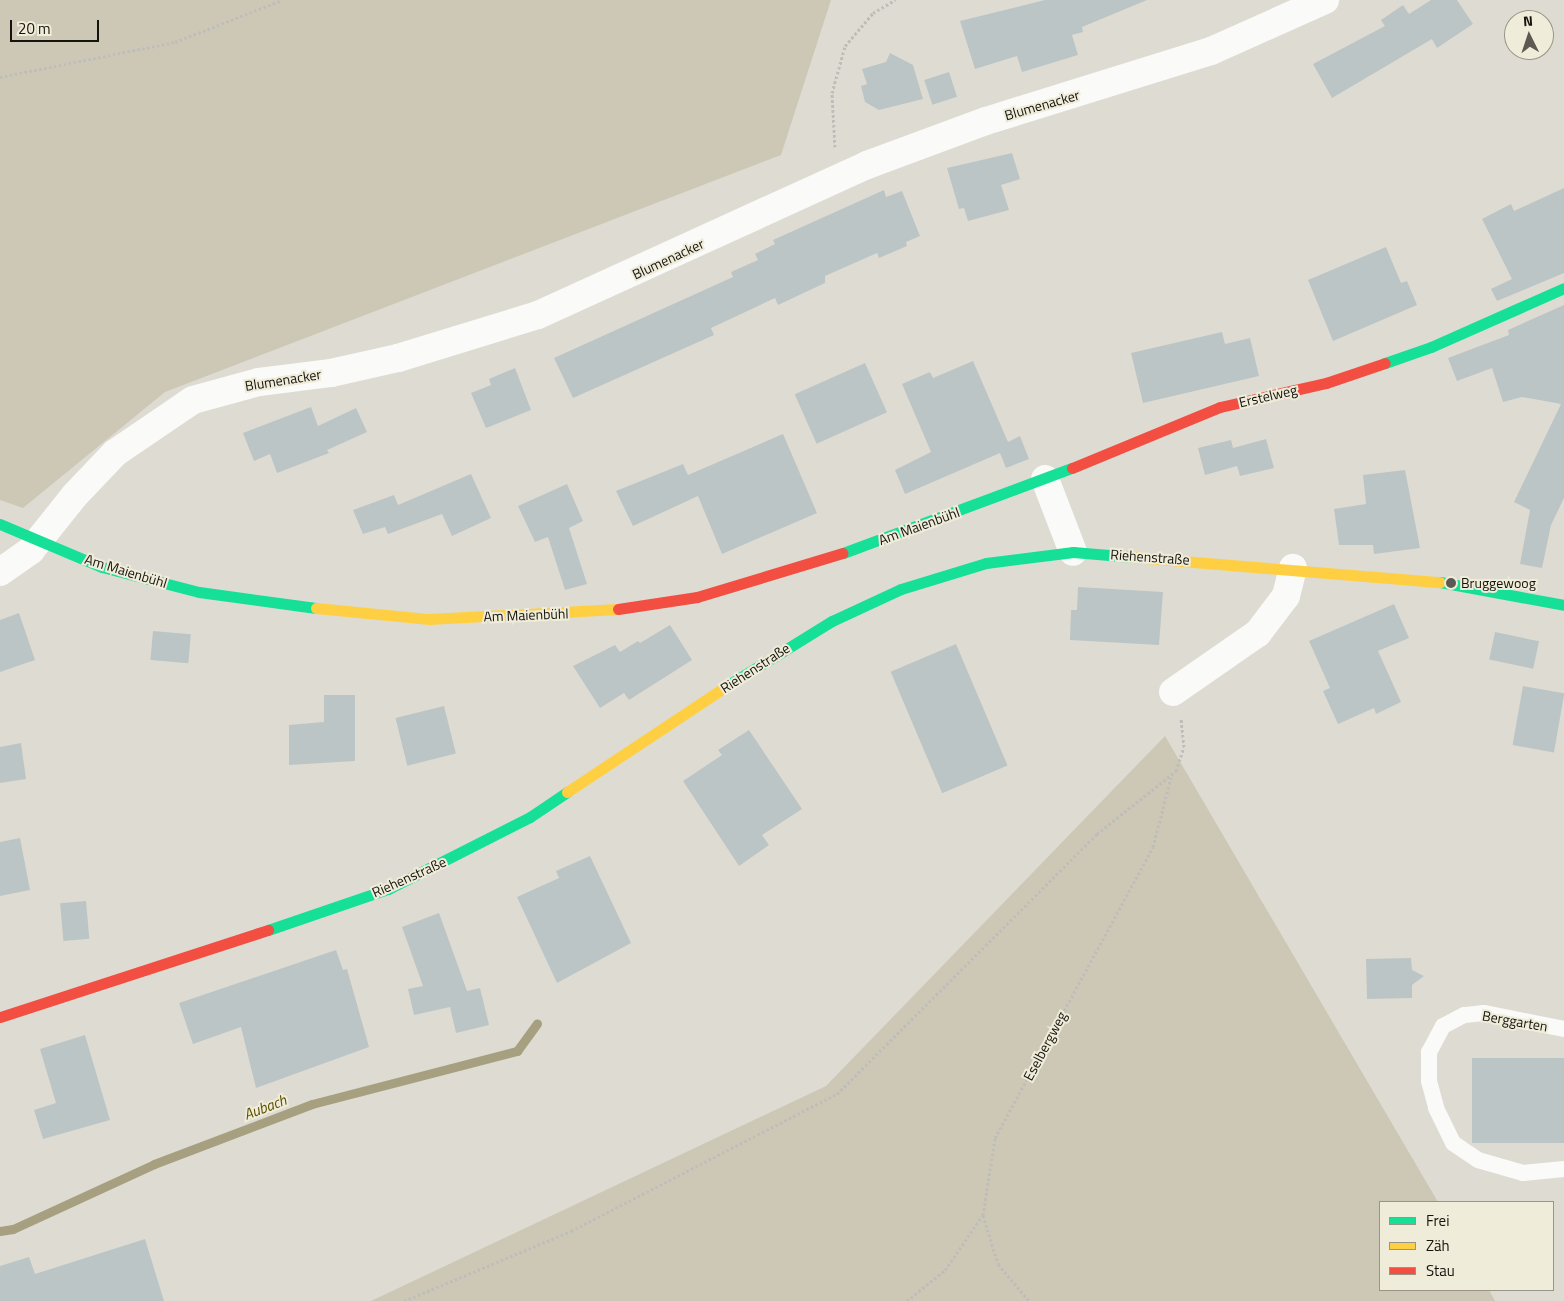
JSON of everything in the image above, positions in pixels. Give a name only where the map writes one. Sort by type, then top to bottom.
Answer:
[{"type":"street","name":"Blumenacker","points":[[0,572],[21,560],[115,452],[193,400],[259,382],[331,373],[398,358],[538,315],[841,177],[986,121],[1211,51],[1324,0]]},
{"type":"street","name":"Erstelweg","points":[[1045,479],[1220,407],[1326,383],[1431,347],[1564,288]]},
{"type":"street","name":"Am Maienbühl","points":[[0,524],[102,567],[199,592],[429,619],[561,615],[697,597],[845,552],[1045,479]]},
{"type":"street","points":[[1045,479],[1073,552]]},
{"type":"street","name":"Riehenstraße","points":[[0,1017],[141,974],[388,888],[530,816],[764,661],[832,621],[901,589],[986,562],[1073,552],[1293,568],[1451,583],[1564,605]]},
{"type":"street","points":[[1173,692],[1258,633],[1286,596],[1293,568]]},
{"type":"lane","name":"Berggarten","points":[[1564,1029],[1484,1013],[1464,1015],[1443,1026],[1429,1052],[1429,1081],[1436,1108],[1453,1143],[1478,1160],[1523,1173],[1564,1169]]},
{"type":"path","points":[[0,77],[176,42],[282,0]]},
{"type":"path","points":[[841,177],[832,93],[845,46],[873,13],[895,0]]},
{"type":"path","name":"Eselbergweg","points":[[908,1301],[945,1270],[983,1215],[995,1138],[1153,847],[1171,777],[1184,747],[1180,706],[1173,692]]},
{"type":"path","points":[[404,1301],[571,1231],[837,1094],[1097,834],[1171,777]]},
{"type":"path","points":[[983,1215],[998,1264],[1029,1301]]},
{"type":"shaded area","points":[[0,0],[831,0],[781,155],[165,392],[23,508],[0,500]]},
{"type":"shaded area","points":[[1165,736],[1437,1201],[1379,1201],[1379,1291],[1490,1291],[1495,1301],[371,1301],[826,1086]]},
{"type":"building","points":[[1045,0],[1147,0],[1082,27],[1083,32],[1072,35],[1078,55],[1022,72],[1017,56],[975,69],[960,21]]},
{"type":"building","points":[[1431,0],[1457,0],[1473,24],[1437,48],[1432,39],[1332,98],[1313,64],[1385,26],[1381,20],[1403,5],[1409,14]]},
{"type":"building","points":[[890,53],[913,65],[923,99],[879,110],[865,102],[861,86],[867,84],[862,69],[886,62]]},
{"type":"building","points":[[949,72],[957,97],[932,105],[924,80]]},
{"type":"building","points":[[1012,153],[1020,179],[1001,185],[1009,210],[968,221],[964,208],[959,209],[947,168]]},
{"type":"building","points":[[1564,188],[1564,273],[1497,301],[1491,289],[1512,279],[1482,219],[1511,204],[1514,211]]},
{"type":"building","points":[[884,190],[886,197],[902,191],[920,236],[906,242],[907,246],[879,258],[877,253],[825,276],[825,283],[778,305],[775,298],[711,328],[714,335],[573,398],[554,358],[733,277],[731,272],[758,260],[755,254],[775,244],[773,240]]},
{"type":"building","points":[[1386,247],[1401,283],[1407,281],[1417,305],[1333,341],[1308,280]]},
{"type":"building","points":[[1564,305],[1564,498],[1551,525],[1542,568],[1520,564],[1530,510],[1514,502],[1561,404],[1522,397],[1503,402],[1492,368],[1457,381],[1448,358],[1509,335],[1508,330]]},
{"type":"building","points":[[1222,332],[1225,344],[1250,338],[1259,376],[1143,403],[1131,353]]},
{"type":"building","points":[[973,361],[1008,442],[1020,436],[1029,459],[1006,468],[1000,453],[905,494],[895,470],[931,452],[902,384],[930,372],[933,378]]},
{"type":"building","points":[[865,363],[887,412],[817,444],[795,394]]},
{"type":"building","points":[[515,368],[531,410],[486,428],[471,393],[491,385],[489,379]]},
{"type":"building","points":[[311,407],[318,426],[356,408],[367,432],[327,450],[329,453],[277,473],[270,454],[254,461],[243,433]]},
{"type":"building","points":[[783,434],[817,513],[722,554],[698,496],[633,526],[616,491],[683,464],[688,475]]},
{"type":"building","points":[[1266,439],[1274,468],[1240,476],[1237,466],[1205,475],[1198,448],[1231,440],[1233,448]]},
{"type":"building","points":[[1405,470],[1420,548],[1374,554],[1373,545],[1339,545],[1334,509],[1366,504],[1363,475]]},
{"type":"building","points":[[471,474],[491,518],[452,536],[442,514],[388,534],[385,527],[363,534],[353,510],[394,495],[398,505]]},
{"type":"building","points":[[567,484],[583,521],[569,528],[587,584],[565,590],[548,537],[535,542],[518,506]]},
{"type":"building","points":[[1078,587],[1163,592],[1159,645],[1070,640],[1071,610],[1077,610]]},
{"type":"building","points":[[1394,604],[1409,638],[1378,651],[1401,702],[1376,714],[1374,708],[1338,724],[1323,691],[1330,688],[1309,641]]},
{"type":"building","points":[[19,613],[35,660],[0,672],[0,620]]},
{"type":"building","points":[[670,625],[692,660],[629,700],[624,693],[600,708],[573,666],[615,645],[620,652],[638,641],[640,643]]},
{"type":"building","points":[[153,631],[191,634],[188,663],[150,660]]},
{"type":"building","points":[[1495,632],[1539,641],[1533,669],[1489,659]]},
{"type":"building","points":[[956,644],[1008,766],[942,793],[891,672]]},
{"type":"building","points":[[1523,686],[1564,693],[1554,752],[1513,745]]},
{"type":"building","points":[[324,695],[355,695],[355,761],[289,765],[289,725],[324,722]]},
{"type":"building","points":[[444,706],[456,754],[407,766],[395,718]]},
{"type":"building","points":[[749,730],[802,809],[762,835],[769,845],[739,866],[683,781],[722,755],[718,750]]},
{"type":"building","points":[[21,743],[26,779],[0,783],[0,747]]},
{"type":"building","points":[[20,838],[30,890],[0,896],[0,842]]},
{"type":"building","points":[[590,856],[631,943],[557,983],[517,897],[559,878],[556,871]]},
{"type":"building","points":[[86,901],[89,939],[63,941],[60,903]]},
{"type":"building","points":[[439,913],[467,991],[480,988],[489,1025],[456,1033],[450,1007],[414,1015],[408,989],[423,986],[402,927]]},
{"type":"building","points":[[336,950],[343,970],[347,969],[369,1047],[256,1088],[241,1027],[193,1044],[179,1003]]},
{"type":"building","points":[[1411,958],[1412,970],[1424,976],[1412,985],[1412,998],[1367,999],[1366,959]]},
{"type":"building","points":[[85,1035],[110,1120],[43,1139],[34,1110],[56,1103],[40,1049]]},
{"type":"building","points":[[1472,1058],[1564,1058],[1564,1143],[1472,1143]]},
{"type":"building","points":[[145,1239],[164,1301],[0,1301],[0,1266],[29,1257],[35,1274]]},
{"type":"waterway","name":"Aubach","points":[[0,1231],[13,1229],[154,1164],[312,1104],[517,1051],[537,1023]]},
{"type":"traffic: fast","points":[[1385,363],[1431,347],[1564,288]]},
{"type":"traffic: fast","points":[[843,553],[1072,468]]},
{"type":"traffic: fast","points":[[0,524],[102,567],[199,592],[316,608]]},
{"type":"traffic: fast","points":[[725,687],[832,621],[901,589],[986,563],[1073,552],[1133,557]]},
{"type":"traffic: fast","points":[[1440,582],[1564,605]]},
{"type":"traffic: fast","points":[[268,930],[388,889],[530,817],[567,792]]},
{"type":"traffic: slow","points":[[1133,557],[1440,582]]},
{"type":"traffic: slow","points":[[316,608],[429,619],[618,609]]},
{"type":"traffic: slow","points":[[567,792],[725,687]]},
{"type":"traffic: jam","points":[[1072,468],[1220,407],[1326,383],[1385,363]]},
{"type":"traffic: jam","points":[[618,609],[697,597],[843,553]]},
{"type":"traffic: jam","points":[[0,1017],[268,930]]},
{"type":"place","name":"Bruggewoog","points":[[1451,583]]}]
